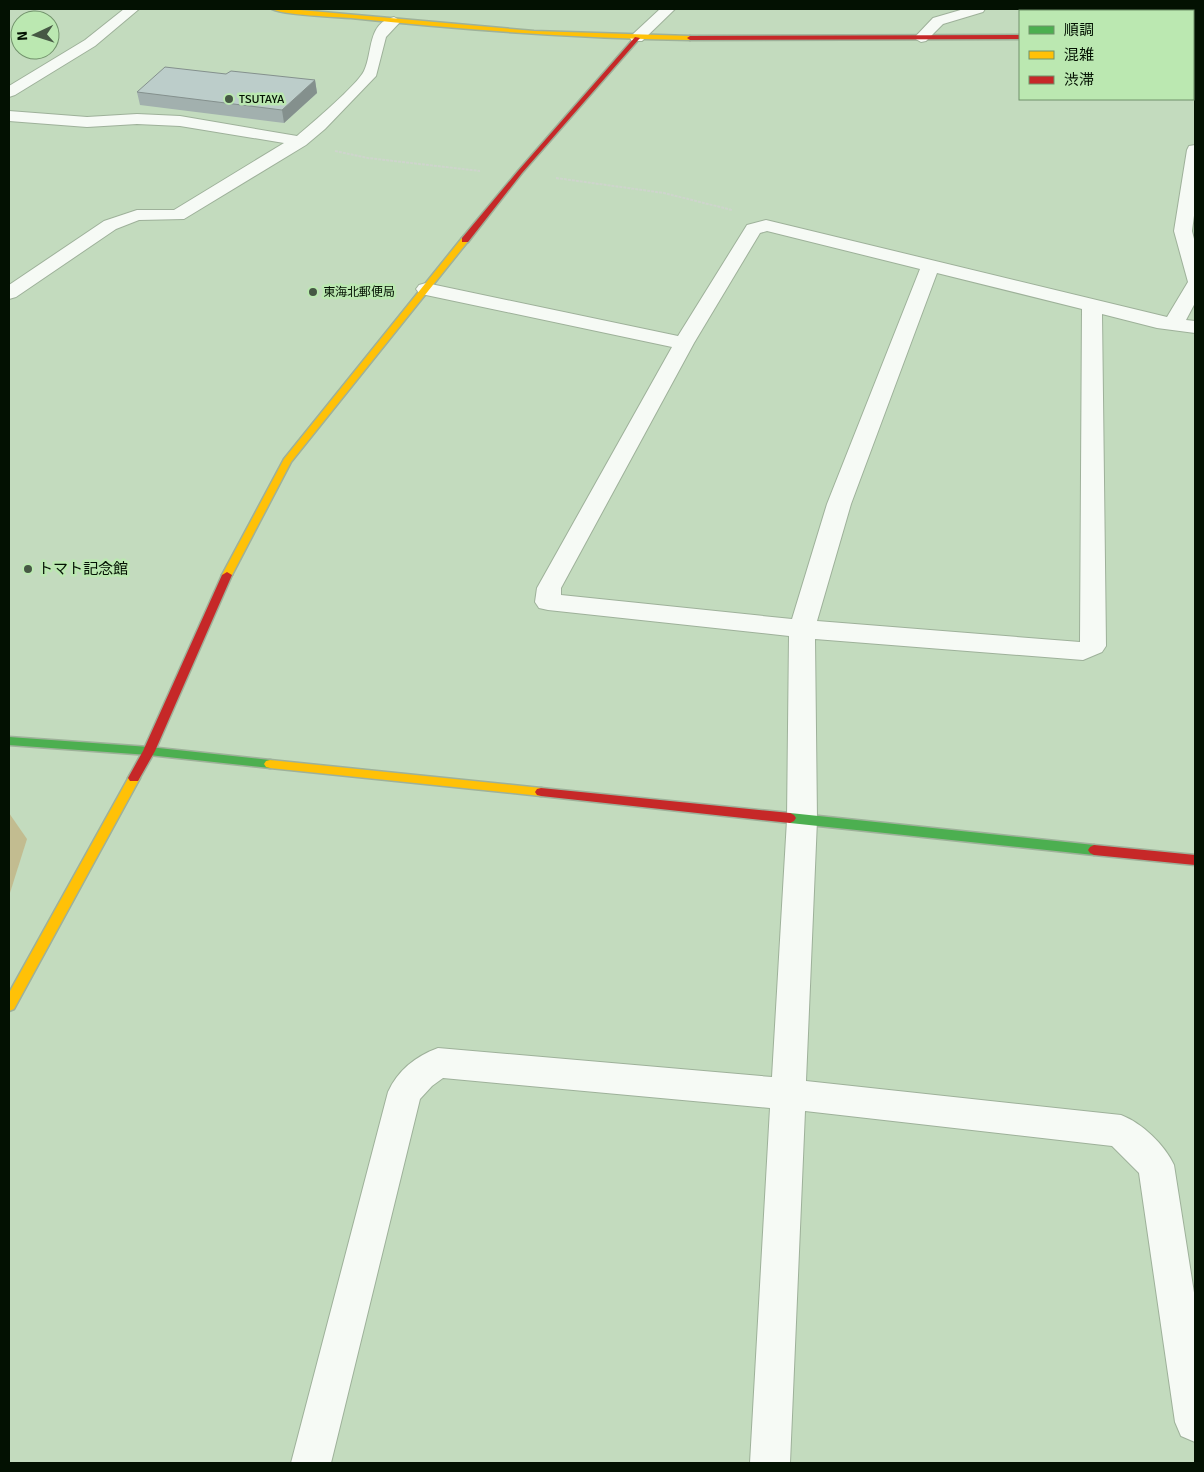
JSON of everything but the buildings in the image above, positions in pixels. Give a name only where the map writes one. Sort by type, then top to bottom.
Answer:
[{"type":"street","points":[[9,92],[90,43],[132,9]]},
{"type":"street","points":[[275,9],[377,14],[394,21],[637,38],[1019,37]]},
{"type":"street","points":[[9,1006],[149,751],[233,562],[287,461],[520,172],[637,38],[668,9]]},
{"type":"street","points":[[921,38],[938,21],[978,9]]},
{"type":"street","points":[[9,293],[110,225],[137,215],[178,215],[300,141],[319,126],[371,73],[379,36],[394,21]]},
{"type":"street","points":[[9,116],[87,122],[137,119],[180,121],[300,141]]},
{"type":"street","points":[[1195,150],[1183,232],[1195,280]]},
{"type":"street","points":[[1092,305],[1093,646],[1083,651],[802,629],[548,602],[549,588],[684,344],[753,229],[766,225],[1174,325],[1195,327]]},
{"type":"street","points":[[770,1463],[802,820],[802,629],[839,504],[930,266]]},
{"type":"street","points":[[1174,325],[1195,286]]},
{"type":"street","points":[[426,290],[684,344]]},
{"type":"street","points":[[9,741],[149,751],[1195,860]]},
{"type":"street","points":[[311,1463],[405,1092],[420,1075],[438,1063],[787,1094],[1121,1131],[1156,1165],[1195,1422]]},
{"type":"path","points":[[300,141],[368,158],[466,170],[520,172],[664,193],[756,217],[766,225]]},
{"type":"shaded area","points":[[9,813],[27,839],[9,896]]},
{"type":"traffic: fast","points":[[9,741],[149,751],[270,764]]},
{"type":"traffic: fast","points":[[790,818],[1094,850]]},
{"type":"traffic: slow","points":[[275,9],[534,33],[690,38]]},
{"type":"traffic: slow","points":[[227,575],[287,461],[465,240]]},
{"type":"traffic: slow","points":[[270,764],[541,792]]},
{"type":"traffic: slow","points":[[9,1005],[134,778]]},
{"type":"traffic: jam","points":[[690,38],[1019,37]]},
{"type":"traffic: jam","points":[[465,240],[520,172],[637,38]]},
{"type":"traffic: jam","points":[[134,778],[149,751],[227,575]]},
{"type":"traffic: jam","points":[[541,792],[790,818]]},
{"type":"traffic: jam","points":[[1094,850],[1195,860]]},
{"type":"place","name":"TSUTAYA","points":[[229,99]]},
{"type":"place","name":"東海北郵便局","points":[[313,292]]},
{"type":"place","name":"トマト記念館","points":[[28,569]]}]
